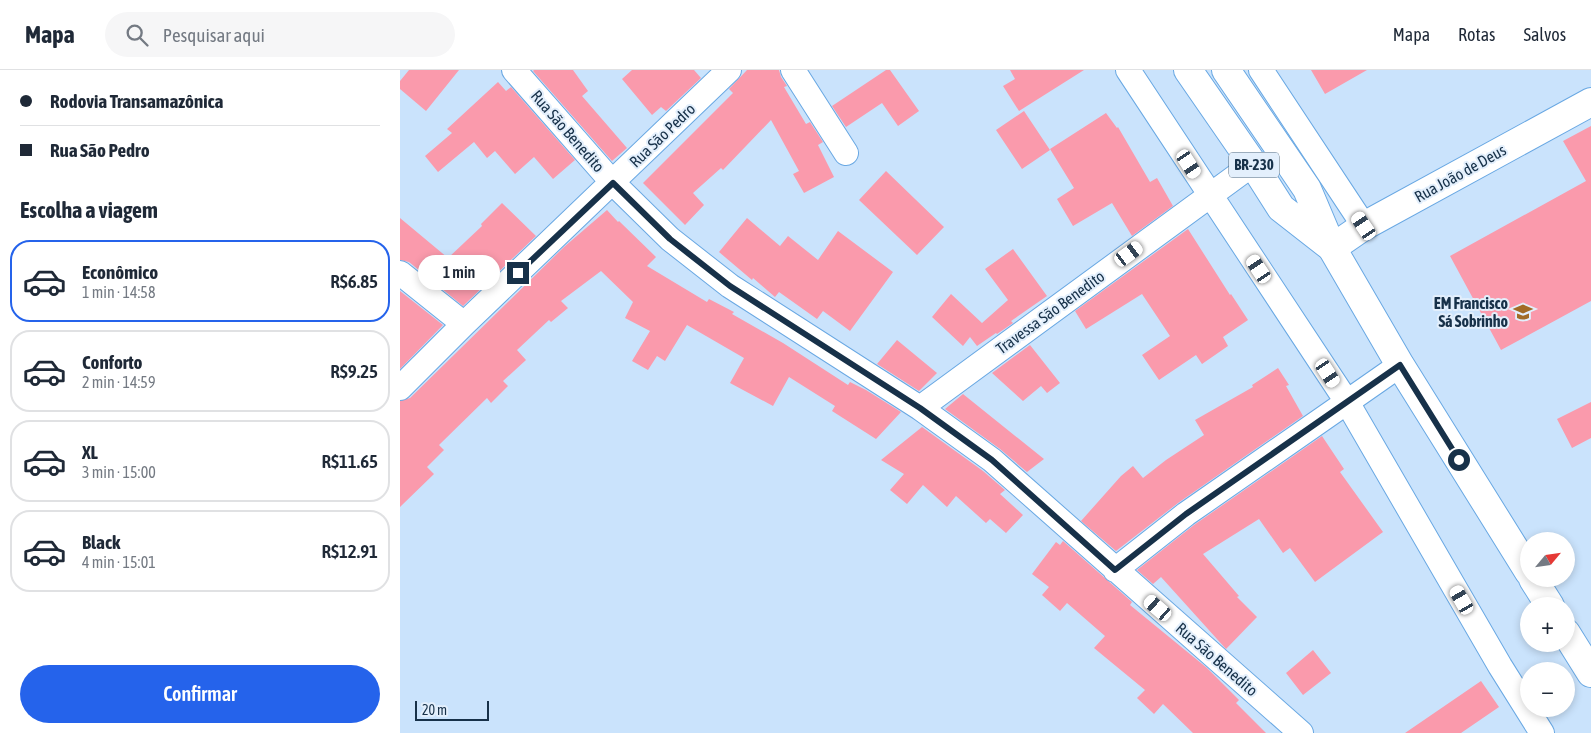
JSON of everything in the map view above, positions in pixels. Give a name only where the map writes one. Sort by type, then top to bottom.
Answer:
[{"type":"main road","name":"BR-230","points":[[1188,70],[1253,164],[1280,208],[1332,248]]},
{"type":"main road","name":"BR-230","points":[[1226,70],[1308,189],[1332,248],[1400,365],[1520,558]]},
{"type":"main road","name":"Rua João de Deus","points":[[1332,248],[1364,226],[1591,102]]},
{"type":"main road","points":[[1575,647],[1591,673]]},
{"type":"street","name":"Rua São Benedito","points":[[514,70],[613,183],[670,239],[730,286],[920,408],[992,460],[1301,733]]},
{"type":"street","name":"Rua São Pedro","points":[[400,388],[464,324],[730,70]]},
{"type":"street","points":[[792,70],[846,153]]},
{"type":"street","points":[[1128,70],[1347,402],[1500,666],[1542,733]]},
{"type":"street","points":[[1261,70],[1364,226]]},
{"type":"street","name":"Travessa São Benedito","points":[[920,408],[1253,164]]},
{"type":"street","points":[[400,273],[464,324]]},
{"type":"street","points":[[1115,570],[1186,514],[1400,365]]},
{"type":"building","points":[[409,70],[459,70],[426,111],[400,89],[400,81]]},
{"type":"building","points":[[534,70],[573,70],[588,91],[582,96],[627,148],[612,161]]},
{"type":"building","points":[[632,70],[694,70],[701,78],[666,111],[661,107],[652,115],[622,79]]},
{"type":"building","points":[[747,70],[779,70],[787,86],[784,87],[806,124],[810,122],[823,142],[818,145],[834,177],[804,193],[793,174],[799,171],[771,120],[723,170],[721,168],[693,193],[704,205],[685,225],[643,183],[733,93],[729,89]]},
{"type":"building","points":[[886,70],[890,70],[919,111],[898,126],[882,103],[846,127],[832,106]]},
{"type":"building","points":[[1010,70],[1084,70],[1019,111],[1003,86],[1015,79]]},
{"type":"building","points":[[1311,70],[1367,70],[1325,94]]},
{"type":"building","points":[[498,82],[506,91],[511,87],[575,160],[553,179],[534,157],[515,174],[495,151],[487,158],[474,142],[438,172],[425,156],[452,133],[447,129]]},
{"type":"building","points":[[1024,111],[1050,150],[1022,169],[996,130]]},
{"type":"building","points":[[1106,113],[1118,127],[1150,182],[1157,178],[1173,206],[1132,236],[1112,203],[1073,226],[1057,199],[1074,188],[1050,149]]},
{"type":"building","points":[[1591,126],[1591,301],[1501,350],[1450,256],[1586,181],[1563,141]]},
{"type":"building","points":[[886,171],[944,227],[917,255],[859,200]]},
{"type":"building","points":[[502,203],[536,236],[463,306],[409,262],[400,260],[400,218],[448,258],[482,226],[481,224]]},
{"type":"building","points":[[607,210],[656,257],[647,266],[707,302],[709,299],[734,312],[732,314],[783,343],[848,385],[850,382],[866,390],[901,412],[876,439],[832,411],[835,406],[789,377],[773,406],[730,383],[744,358],[687,325],[665,361],[657,356],[648,370],[632,361],[650,331],[625,318],[633,302],[601,271],[561,301],[568,308],[551,322],[549,320],[517,350],[526,360],[503,381],[508,386],[491,403],[487,398],[439,445],[444,450],[427,467],[434,474],[400,507],[400,401],[410,398],[564,247]]},
{"type":"building","points":[[747,218],[780,246],[788,236],[818,260],[838,231],[893,272],[850,331],[823,311],[817,319],[779,292],[775,297],[719,252]]},
{"type":"building","points":[[1188,229],[1248,320],[1223,337],[1228,346],[1202,364],[1196,355],[1159,380],[1142,355],[1170,336],[1142,294],[1086,329],[1075,311]]},
{"type":"building","points":[[1013,249],[1047,296],[1011,321],[1013,323],[977,346],[970,337],[963,346],[932,317],[951,294],[982,323],[1008,300],[985,269]]},
{"type":"building","points":[[400,291],[443,325],[400,369]]},
{"type":"building","points":[[897,340],[937,373],[919,391],[877,364]]},
{"type":"building","points":[[1030,345],[1060,383],[1047,393],[1041,386],[1023,401],[992,373]]},
{"type":"building","points":[[1278,368],[1289,385],[1286,386],[1303,416],[1178,503],[1116,551],[1081,521],[1121,476],[1133,466],[1143,478],[1204,435],[1195,420],[1253,387],[1252,385]]},
{"type":"building","points":[[963,394],[1044,459],[1027,472],[1000,449],[945,409]]},
{"type":"building","points":[[1591,402],[1591,438],[1572,448],[1557,419]]},
{"type":"building","points":[[922,427],[983,471],[1005,490],[1000,494],[1023,515],[1006,533],[990,519],[986,523],[956,496],[947,507],[923,485],[907,504],[890,490],[904,474],[881,460]]},
{"type":"building","points":[[1322,436],[1344,469],[1340,472],[1383,532],[1315,582],[1290,548],[1283,553],[1259,519],[1203,554],[1239,596],[1237,597],[1257,617],[1226,649],[1161,577],[1153,584],[1137,570],[1194,525]]},
{"type":"building","points":[[1063,541],[1132,602],[1130,605],[1207,668],[1239,700],[1236,703],[1266,733],[1193,733],[1163,704],[1154,714],[1137,698],[1145,690],[1094,648],[1105,636],[1067,603],[1060,611],[1042,595],[1049,587],[1032,574],[1056,542],[1060,545]]},
{"type":"building","points":[[1313,650],[1331,673],[1303,695],[1286,673]]},
{"type":"building","points":[[1481,681],[1499,707],[1461,733],[1405,733]]},
{"type":"place","name":"EM Francisco Sá Sobrinho","points":[[1523,312]]},
{"type":"route","points":[[518,273],[613,183],[670,239],[730,286],[836,356],[920,408],[992,460],[1115,570],[1186,514],[1400,365],[1459,460]]}]
